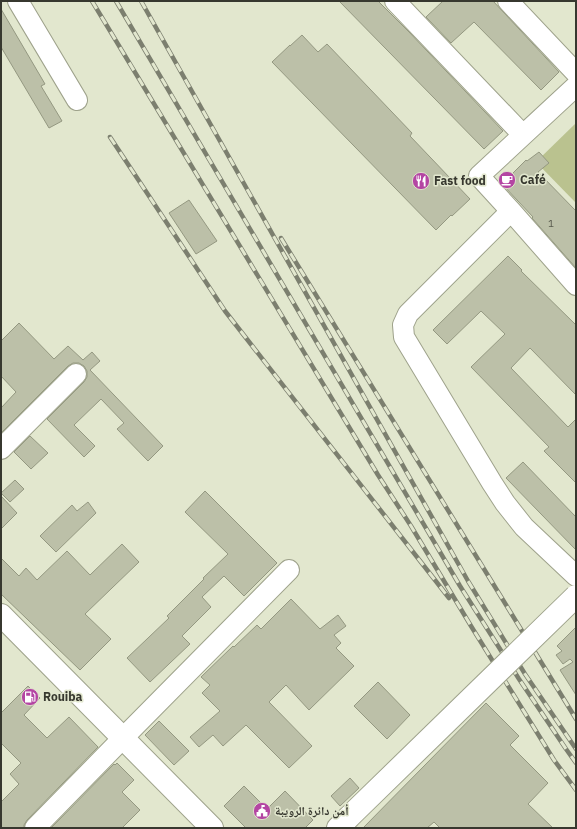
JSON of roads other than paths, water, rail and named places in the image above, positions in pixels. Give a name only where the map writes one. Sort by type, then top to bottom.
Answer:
[{"type":"main road","points":[[343,823],[576,596]]},
{"type":"main road","points":[[1,615],[212,828]]},
{"type":"street","points":[[18,1],[77,100]]},
{"type":"street","points":[[395,1],[523,135]]},
{"type":"street","points":[[508,1],[576,73]]},
{"type":"street","points":[[576,86],[479,176],[576,285]]},
{"type":"street","points":[[511,211],[408,314],[403,325],[404,337],[505,503],[524,527],[576,576]]},
{"type":"street","points":[[1,449],[76,374]]},
{"type":"street","points":[[35,828],[289,570]]},
{"type":"railway","points":[[92,1],[378,475],[411,526],[554,760],[576,790]]},
{"type":"railway","points":[[116,1],[460,586],[519,679],[576,763]]},
{"type":"railway","points":[[141,1],[468,581],[525,674],[576,749]]},
{"type":"railway","points":[[110,137],[225,311],[449,598]]},
{"type":"railway","points":[[281,238],[576,719]]},
{"type":"place","name":"Café","points":[[507,180]]},
{"type":"place","name":"Fast food","points":[[421,181]]},
{"type":"place","name":"Rouiba","points":[[30,697]]},
{"type":"place","name":"أمن دائرة الرويبة","points":[[262,811]]}]
